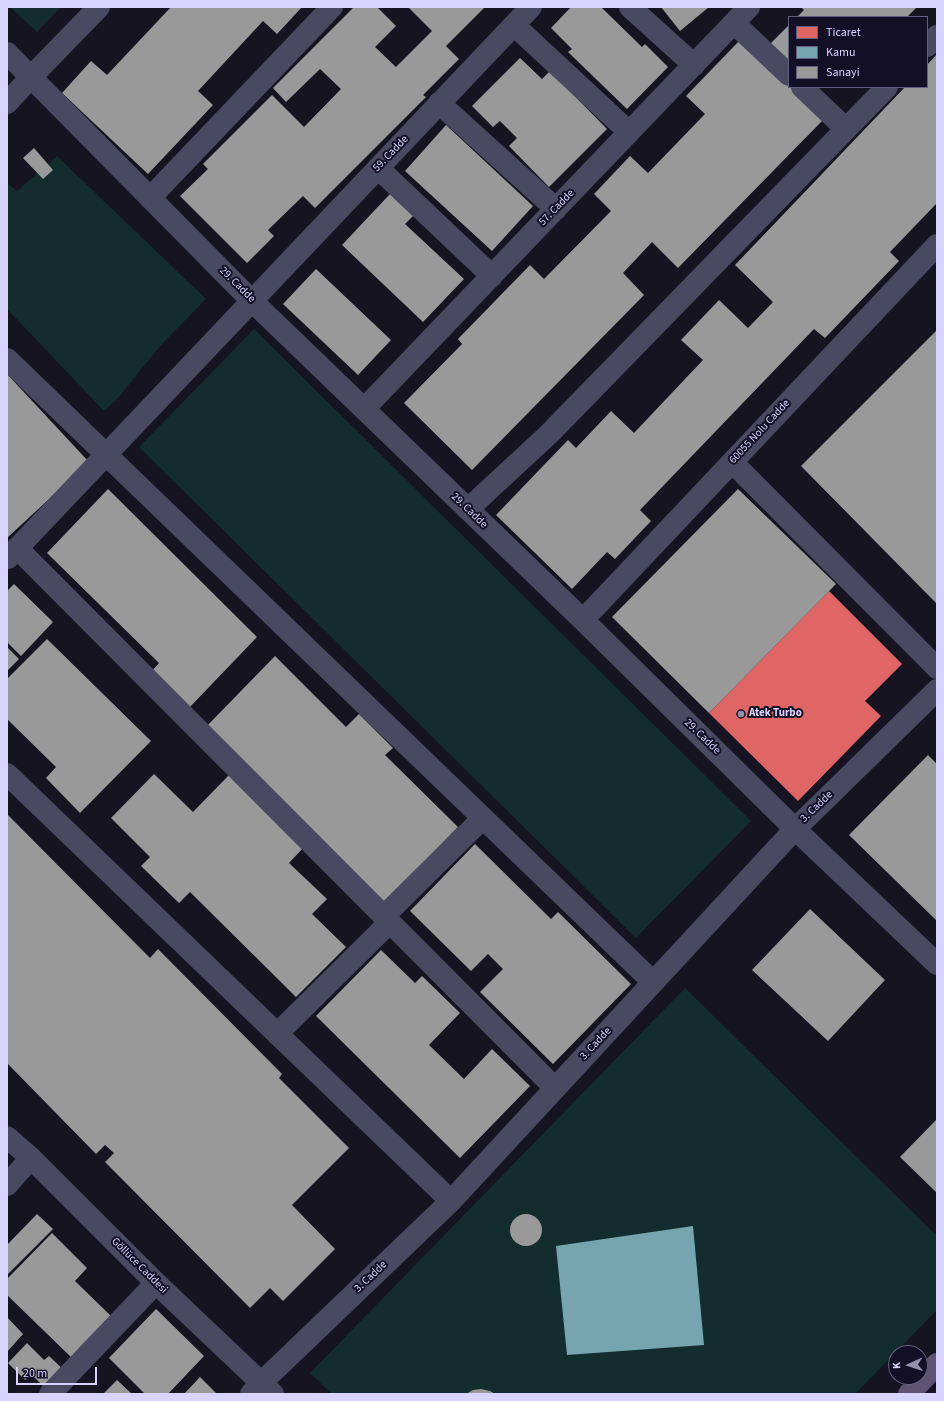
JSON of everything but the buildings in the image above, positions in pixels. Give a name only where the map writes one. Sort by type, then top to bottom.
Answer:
[{"type":"main road","points":[[909,1394],[937,1364]]},
{"type":"street","points":[[7,103],[31,76],[99,7]]},
{"type":"street","points":[[150,198],[332,7]]},
{"type":"street","name":"59. Cadde","points":[[12,553],[530,7]]},
{"type":"street","points":[[630,7],[694,65]]},
{"type":"street","name":"57. Cadde","points":[[364,409],[749,7]]},
{"type":"street","points":[[734,23],[788,74]]},
{"type":"street","points":[[514,25],[629,132]]},
{"type":"street","points":[[928,45],[937,36]]},
{"type":"street","name":"29. Cadde","points":[[7,53],[252,301],[583,620],[795,829],[937,964]]},
{"type":"street","points":[[803,88],[846,129]]},
{"type":"street","points":[[468,509],[548,434],[886,88]]},
{"type":"street","points":[[439,104],[556,209]]},
{"type":"street","points":[[378,168],[492,276]]},
{"type":"street","name":"60055 Nolu Cadde","points":[[583,620],[937,245]]},
{"type":"street","points":[[7,359],[653,982]]},
{"type":"street","points":[[732,462],[937,668]]},
{"type":"street","points":[[12,553],[387,919],[555,1088]]},
{"type":"street","name":"3. Cadde","points":[[262,1390],[451,1201],[795,829],[937,690]]},
{"type":"street","points":[[7,774],[451,1201]]},
{"type":"street","points":[[277,1034],[483,818]]},
{"type":"street","name":"Göllüce Caddesi","points":[[7,1137],[31,1158],[262,1390]]},
{"type":"street","points":[[7,1185],[31,1158]]},
{"type":"street","points":[[50,1394],[156,1283]]},
{"type":"green space","points":[[10,7],[61,7],[37,32]]},
{"type":"green space","points":[[57,156],[206,299],[161,345],[118,398],[104,411],[7,309],[7,183],[17,191]]},
{"type":"green space","points":[[254,329],[751,821],[636,938],[139,447]]},
{"type":"green space","points":[[685,988],[937,1236],[937,1310],[903,1345],[888,1345],[888,1360],[855,1394],[332,1394],[310,1373]]},
{"type":"place","name":"Atek Turbo","points":[[741,714]]}]
